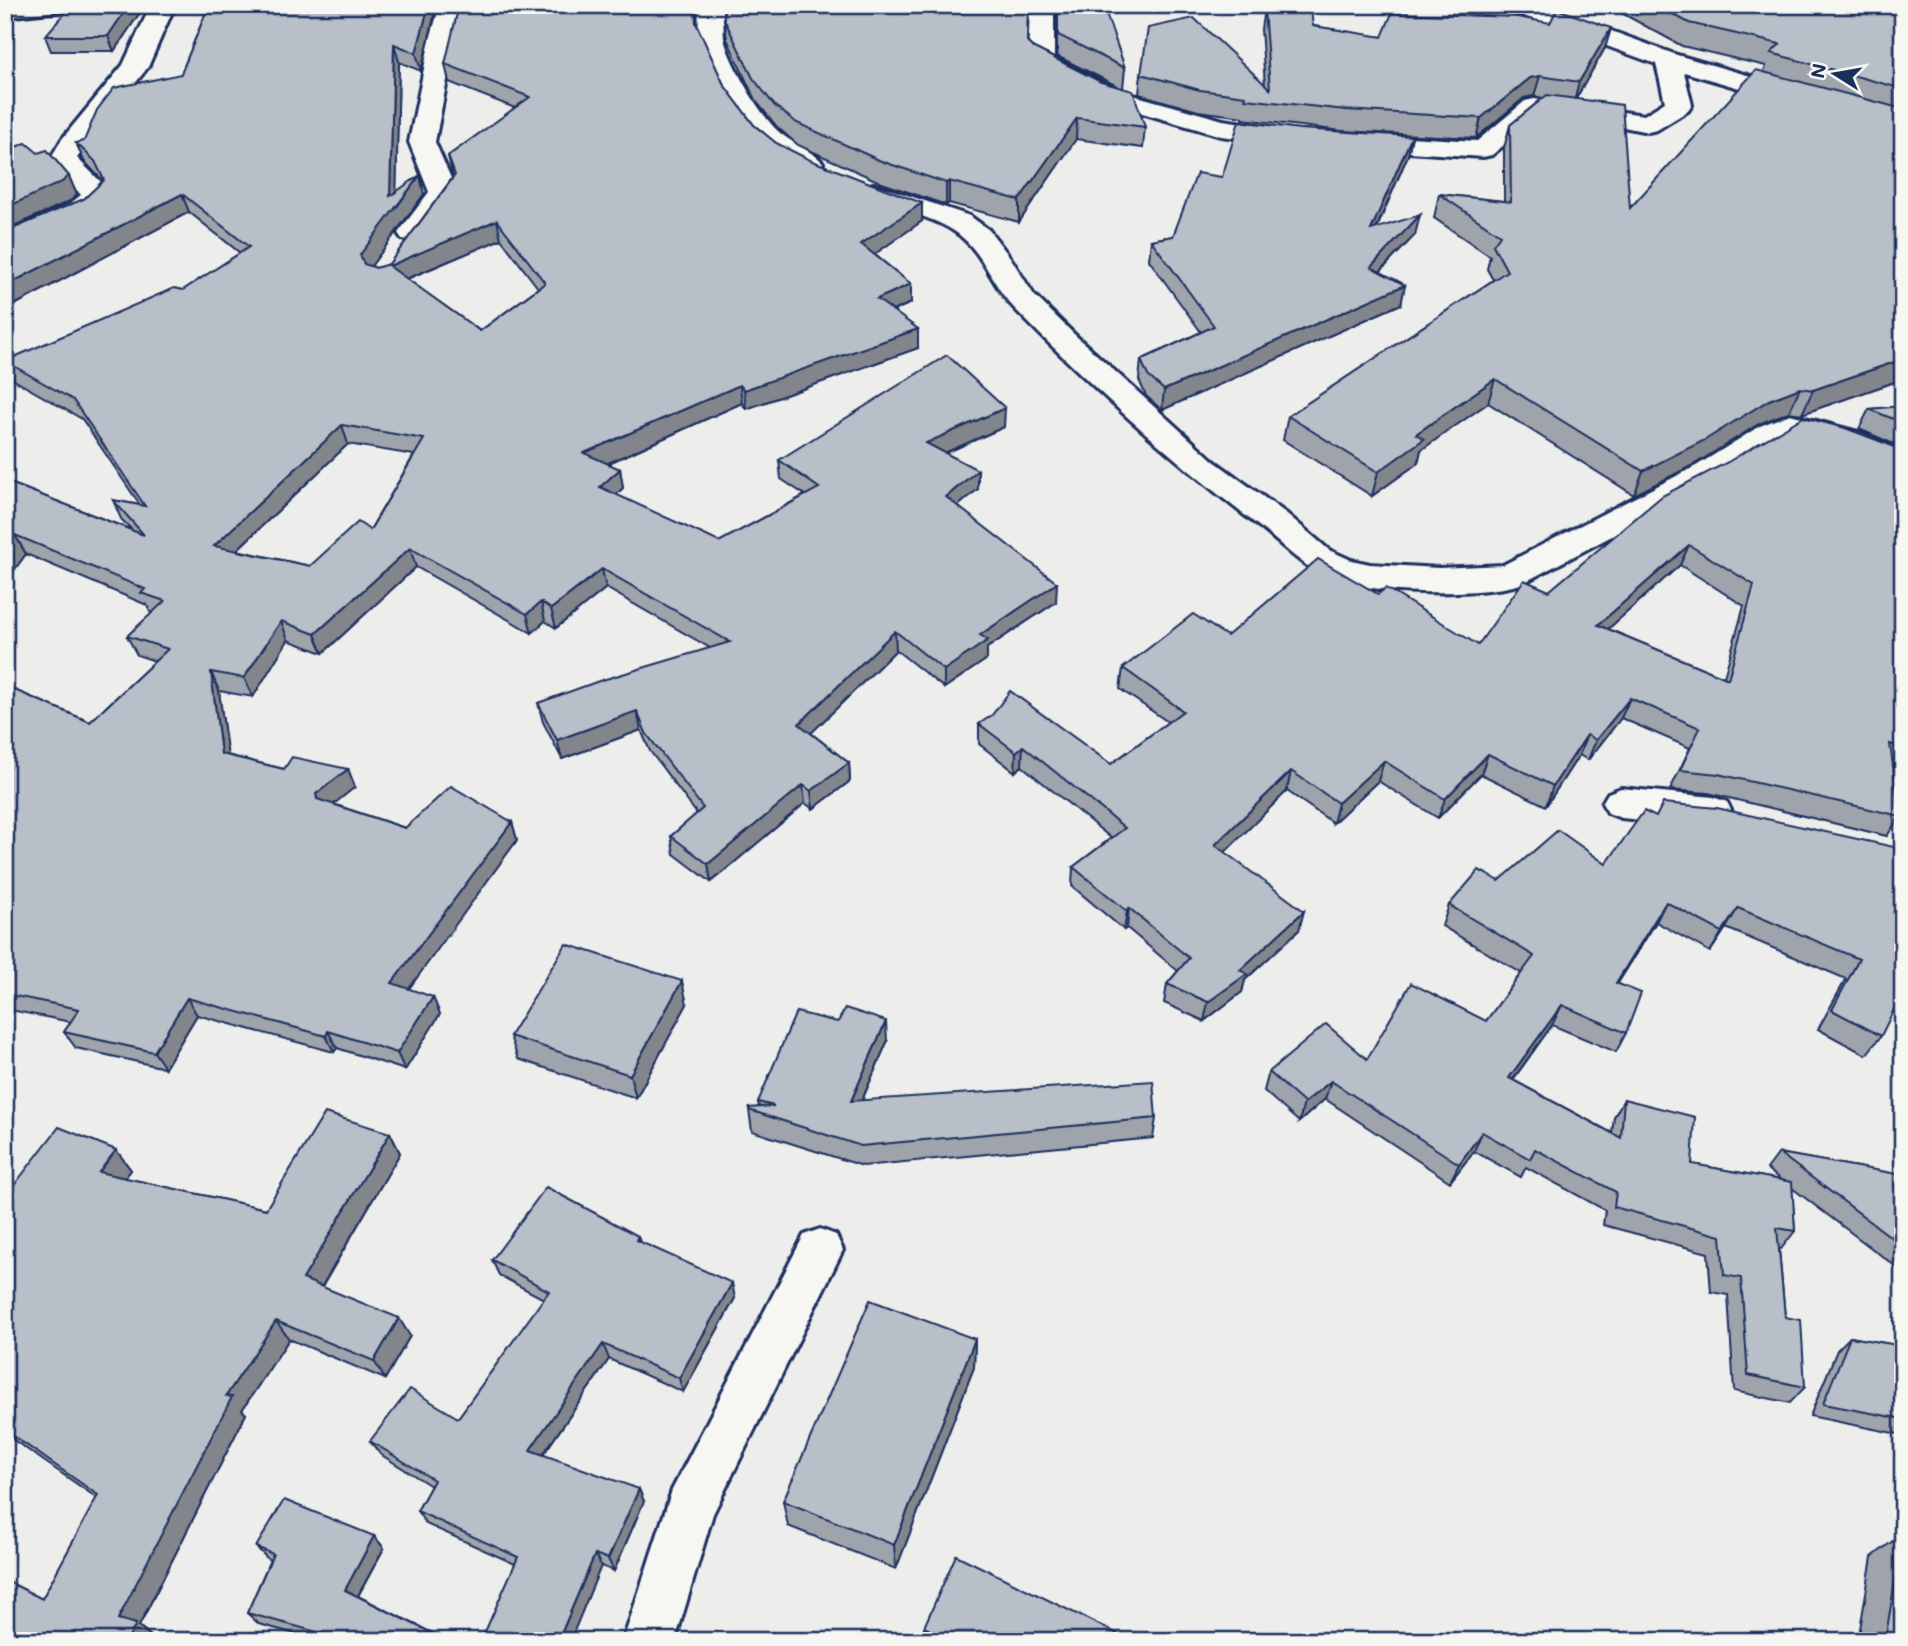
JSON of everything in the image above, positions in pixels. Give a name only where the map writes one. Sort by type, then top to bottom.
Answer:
[{"type":"street","points":[[5,10],[58,5]]},
{"type":"street","points":[[5,244],[81,209],[96,197],[92,187],[73,172],[63,159],[71,145],[135,67],[163,5]]},
{"type":"street","points":[[397,254],[443,192],[422,142],[430,119],[442,30],[452,5]]},
{"type":"street","points":[[711,5],[712,40],[741,102],[766,135],[788,153],[840,178],[960,222],[979,236],[996,257],[1022,300],[1064,341],[1203,468],[1275,522],[1317,558],[1342,570],[1370,576],[1439,580],[1509,576],[1707,473],[1770,433],[1790,424],[1847,439],[1903,462]]},
{"type":"street","points":[[1042,5],[1041,61],[1052,67],[1110,96],[1221,128],[1310,139]]},
{"type":"street","points":[[1517,5],[1668,60],[1811,100]]},
{"type":"street","points":[[1336,141],[1483,149],[1534,107],[1609,116],[1648,124],[1679,104],[1668,60]]},
{"type":"street","points":[[1621,803],[1707,811],[1747,820]]},
{"type":"street","points":[[649,1641],[690,1508],[820,1250]]},
{"type":"building","points":[[72,5],[129,5],[108,36],[45,36]]},
{"type":"building","points":[[209,5],[429,5],[416,53],[394,44],[390,196],[420,175],[360,255],[364,264],[376,268],[389,264],[455,175],[448,156],[530,97],[445,64],[459,5],[695,5],[696,23],[724,85],[754,125],[776,143],[810,160],[922,203],[861,244],[911,284],[877,299],[918,329],[744,390],[740,385],[584,453],[620,469],[600,487],[719,542],[819,488],[779,460],[947,355],[1005,408],[926,443],[978,470],[946,497],[1057,583],[980,635],[988,640],[944,670],[895,631],[799,724],[849,763],[811,791],[803,785],[708,864],[671,836],[703,808],[646,733],[637,711],[557,740],[538,703],[599,681],[730,642],[602,569],[551,609],[541,602],[527,614],[410,548],[315,634],[281,621],[244,678],[211,672],[221,754],[284,769],[292,757],[348,769],[316,794],[317,799],[405,828],[451,786],[512,822],[392,983],[433,997],[397,1053],[328,1031],[326,1036],[187,998],[154,1052],[64,1032],[79,1009],[5,994],[5,890],[11,879],[5,878],[5,686],[90,722],[168,649],[127,636],[165,601],[141,593],[145,589],[15,535],[5,549],[5,481],[144,535],[113,500],[145,506],[73,400],[5,361],[174,288],[183,290],[249,247],[182,194],[5,286],[5,232],[84,199],[104,180],[95,161],[76,143],[84,141],[97,110],[114,88],[181,74]],"holes":[[[497,220],[545,283],[480,331],[389,266]],[[342,425],[424,439],[370,530],[358,522],[310,566],[214,546]]]},
{"type":"building","points":[[724,5],[1028,5],[1027,42],[1101,82],[1133,91],[1145,127],[1077,118],[1019,200],[949,181],[946,183],[881,161],[797,123],[775,106],[753,78],[724,19]]},
{"type":"building","points":[[1058,5],[1103,5],[1125,68],[1058,35]]},
{"type":"building","points":[[1656,5],[1903,5],[1903,89],[1771,53],[1780,44],[1689,23]]},
{"type":"building","points":[[1264,9],[1311,11],[1313,26],[1382,37],[1392,13],[1517,17],[1550,23],[1557,9],[1611,28],[1579,82],[1540,76],[1530,78],[1481,118],[1346,110],[1245,99],[1246,96],[1200,90],[1141,74],[1148,28],[1194,18],[1270,89]]},
{"type":"building","points":[[1756,70],[1903,109],[1903,359],[1813,390],[1800,388],[1769,400],[1705,440],[1643,471],[1495,379],[1416,434],[1424,439],[1378,472],[1288,416],[1507,271],[1493,245],[1500,235],[1439,194],[1511,202],[1510,125],[1547,95],[1622,105],[1630,208]]},
{"type":"building","points":[[1239,121],[1300,129],[1412,136],[1371,230],[1420,215],[1371,267],[1405,285],[1164,390],[1148,376],[1141,360],[1214,326],[1151,240],[1173,236],[1197,173],[1222,177]]},
{"type":"building","points":[[26,143],[38,153],[47,150],[69,176],[62,182],[5,208],[5,151]]},
{"type":"building","points":[[1903,406],[1903,423],[1869,409]]},
{"type":"building","points":[[1803,417],[1845,428],[1903,450],[1903,748],[1890,744],[1900,816],[1718,774],[1680,770],[1700,728],[1630,698],[1596,740],[1587,735],[1553,786],[1488,754],[1445,799],[1384,761],[1338,803],[1291,771],[1215,845],[1304,911],[1240,970],[1247,974],[1208,1002],[1167,984],[1189,958],[1129,908],[1127,911],[1073,867],[1125,828],[1023,746],[1016,752],[979,724],[992,715],[1010,691],[1111,764],[1183,711],[1123,668],[1193,614],[1227,636],[1318,559],[1378,594],[1386,588],[1478,645],[1524,580],[1549,591],[1662,496],[1728,462]],"holes":[[[1689,545],[1754,585],[1728,679],[1598,625]]]},
{"type":"building","points":[[1663,803],[1717,808],[1903,849],[1903,991],[1881,1036],[1832,1010],[1859,959],[1738,908],[1722,932],[1666,902],[1616,983],[1641,993],[1626,1033],[1562,1005],[1509,1078],[1621,1138],[1624,1099],[1695,1117],[1692,1164],[1792,1182],[1795,1231],[1777,1228],[1785,1317],[1801,1320],[1805,1387],[1748,1375],[1741,1278],[1724,1275],[1721,1236],[1614,1207],[1616,1192],[1535,1149],[1530,1159],[1482,1132],[1459,1164],[1331,1081],[1304,1103],[1269,1072],[1326,1024],[1367,1059],[1411,983],[1486,1021],[1534,956],[1449,905],[1479,870],[1499,881],[1558,830],[1606,864],[1644,811],[1656,817]]},
{"type":"building","points":[[566,944],[682,981],[630,1075],[510,1036]]},
{"type":"building","points":[[845,1008],[886,1021],[851,1101],[1153,1081],[1156,1118],[861,1146],[749,1110],[774,1106],[758,1102],[796,1012],[838,1022]]},
{"type":"building","points":[[325,1113],[390,1133],[303,1279],[399,1318],[374,1361],[276,1321],[226,1396],[232,1397],[118,1619],[136,1624],[127,1641],[8,1641],[5,1639],[5,1580],[42,1599],[98,1495],[5,1430],[5,1197],[59,1127],[116,1150],[99,1172],[266,1209]]},
{"type":"building","points":[[1779,1153],[1903,1175],[1903,1246]]},
{"type":"building","points":[[546,1187],[638,1236],[636,1240],[732,1283],[679,1378],[603,1344],[530,1450],[639,1489],[608,1559],[595,1554],[558,1641],[481,1641],[518,1557],[417,1511],[434,1480],[370,1441],[410,1389],[458,1418],[549,1291],[492,1260]]},
{"type":"building","points":[[870,1300],[975,1339],[894,1545],[783,1501]]},
{"type":"building","points":[[1850,1337],[1903,1346],[1903,1419],[1823,1404]]},
{"type":"building","points":[[284,1500],[374,1536],[345,1590],[448,1641],[350,1641],[247,1613],[273,1554],[256,1547]]},
{"type":"building","points":[[1903,1534],[1903,1641],[1898,1641],[1886,1635]]},
{"type":"building","points":[[956,1555],[1132,1641],[952,1641],[924,1627]]}]
